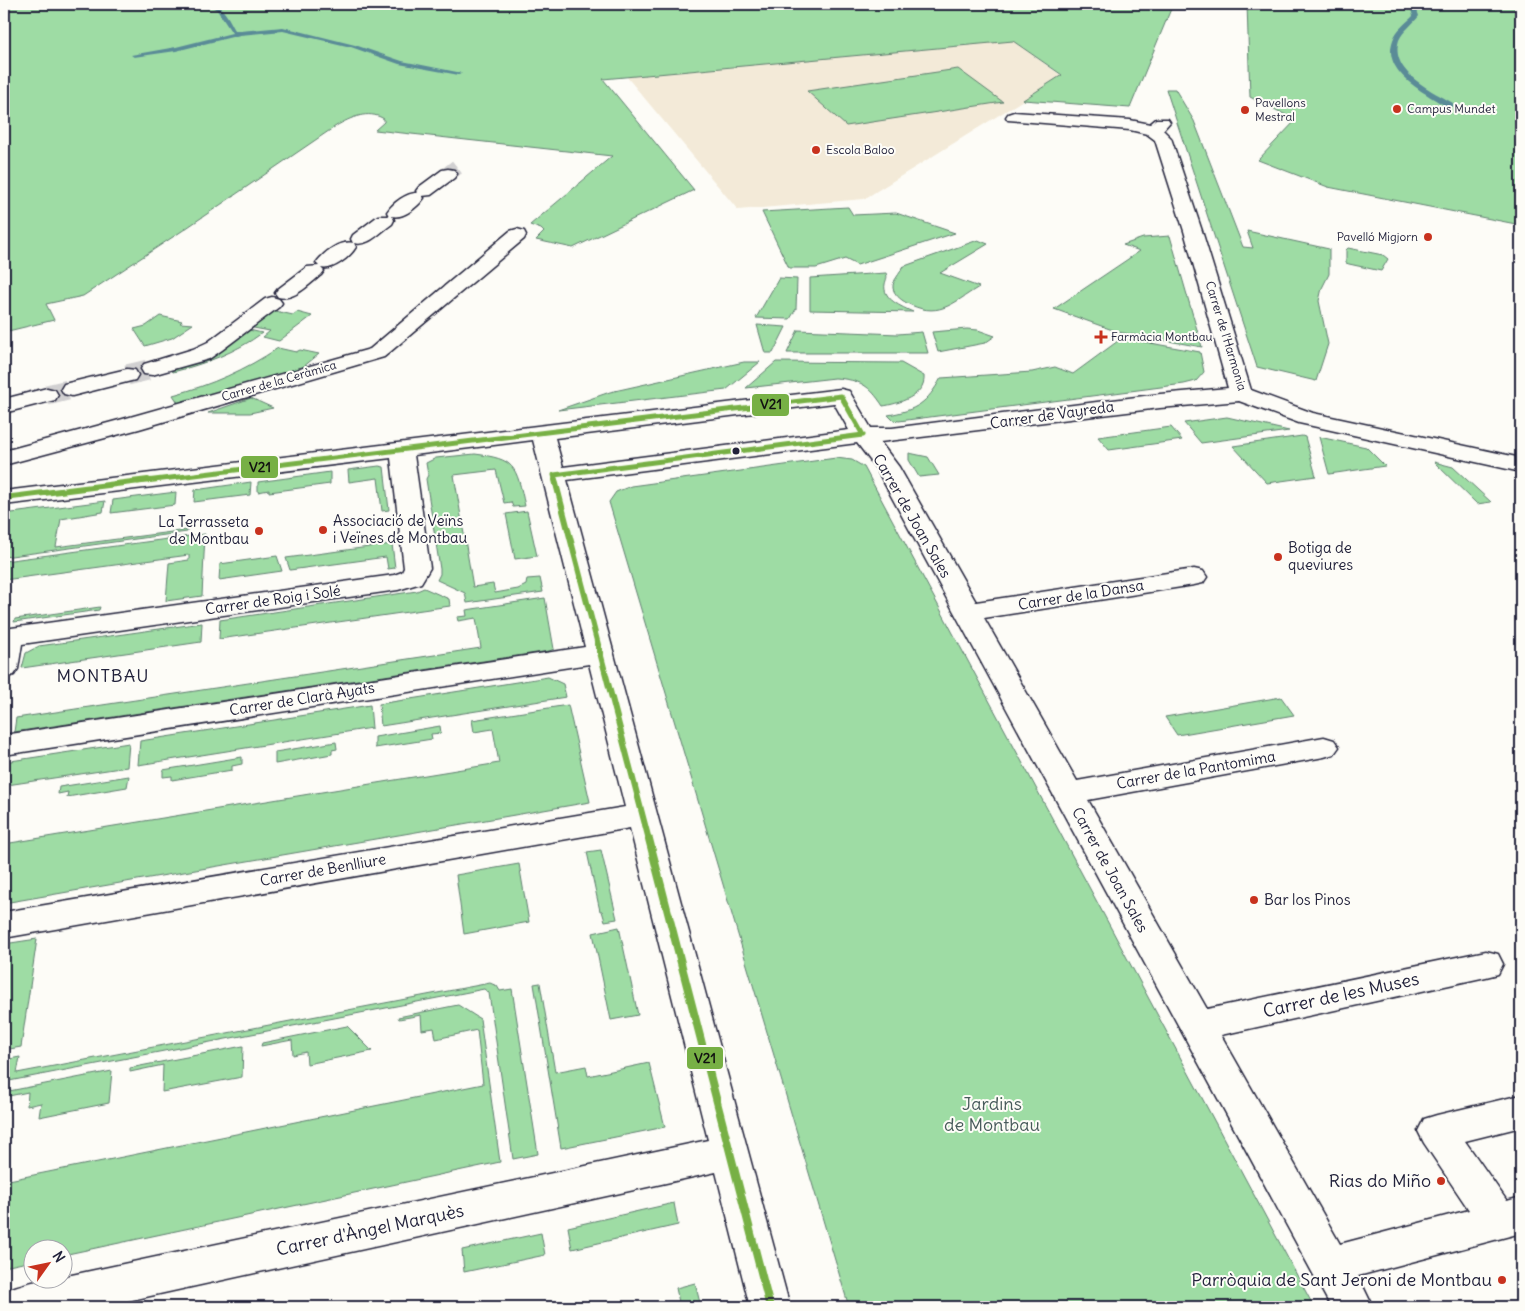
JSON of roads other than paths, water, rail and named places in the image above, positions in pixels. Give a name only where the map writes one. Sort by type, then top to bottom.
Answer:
[{"type":"street","name":"Carrer de l'Harmonia","points":[[1014,117],[1158,126],[1193,231],[1241,394],[1307,418],[1519,471]]},
{"type":"street","points":[[152,369],[201,354],[215,346],[455,167]]},
{"type":"street","name":"Carrer de la Ceràmica","points":[[4,458],[131,424],[377,353],[518,235]]},
{"type":"street","points":[[72,389],[127,375]]},
{"type":"street","name":"Carrer de Vayreda","points":[[554,476],[863,435],[892,435],[1160,401],[1241,394]]},
{"type":"street","points":[[4,406],[47,395]]},
{"type":"street","points":[[4,498],[509,436],[543,434],[841,396],[863,435]]},
{"type":"street","points":[[543,434],[770,1307]]},
{"type":"street","name":"Carrer de Joan Sales","points":[[863,435],[887,467],[1353,1307]]},
{"type":"street","name":"Carrer de Roig i Solé","points":[[6,638],[398,582],[412,577],[417,568],[402,449]]},
{"type":"street","name":"Carrer de la Dansa","points":[[967,612],[1194,577]]},
{"type":"street","points":[[4,669],[6,638]]},
{"type":"street","name":"Carrer de Clarà Ayats","points":[[4,745],[600,652]]},
{"type":"street","name":"Carrer de la Pantomima","points":[[1068,793],[1324,747]]},
{"type":"street","name":"Carrer de Benlliure","points":[[4,926],[642,815]]},
{"type":"street","name":"Carrer de les Muses","points":[[1197,1026],[1486,964]]},
{"type":"street","points":[[1330,1265],[1510,1218],[1437,1131],[1521,1111]]},
{"type":"street","name":"Carrer d'Àngel Marquès","points":[[12,1307],[729,1152]]},
{"type":"waterway","points":[[210,4],[219,9],[233,31],[240,33]]},
{"type":"waterway","points":[[1412,4],[1416,16],[1397,37],[1394,51],[1396,61],[1410,79],[1450,105]]},
{"type":"waterway","points":[[240,33],[283,29],[353,46],[401,63],[459,73]]},
{"type":"waterway","points":[[134,55],[176,49],[240,33]]},
{"type":"tunnel","points":[[448,174],[457,167]]},
{"type":"tunnel","points":[[127,375],[152,369]]},
{"type":"tunnel","points":[[47,395],[72,389]]},
{"type":"place","name":"Campus Mundet","points":[[1397,109]]},
{"type":"place","name":"Pavellons Mestral","points":[[1245,110]]},
{"type":"place","name":"Escola Baloo","points":[[816,150]]},
{"type":"place","name":"Pavelló Migjorn","points":[[1428,237]]},
{"type":"place","name":"Farmàcia Montbau","points":[[1101,337]]},
{"type":"place","name":"Associació de Veïns i Veïnes de Montbau","points":[[323,530]]},
{"type":"place","name":"La Terrasseta de Montbau","points":[[259,531]]},
{"type":"place","name":"Botiga de queviures","points":[[1278,557]]},
{"type":"place","name":"Bar los Pinos","points":[[1254,900]]},
{"type":"place","name":"Rias do Miño","points":[[1441,1181]]},
{"type":"place","name":"Parròquia de Sant Jeroni de Montbau","points":[[1502,1280]]},
{"type":"district","name":"MONTBAU","points":[[103,676]]},
{"type":"park label","name":"Jardins de Montbau","points":[[992,1114]]}]
